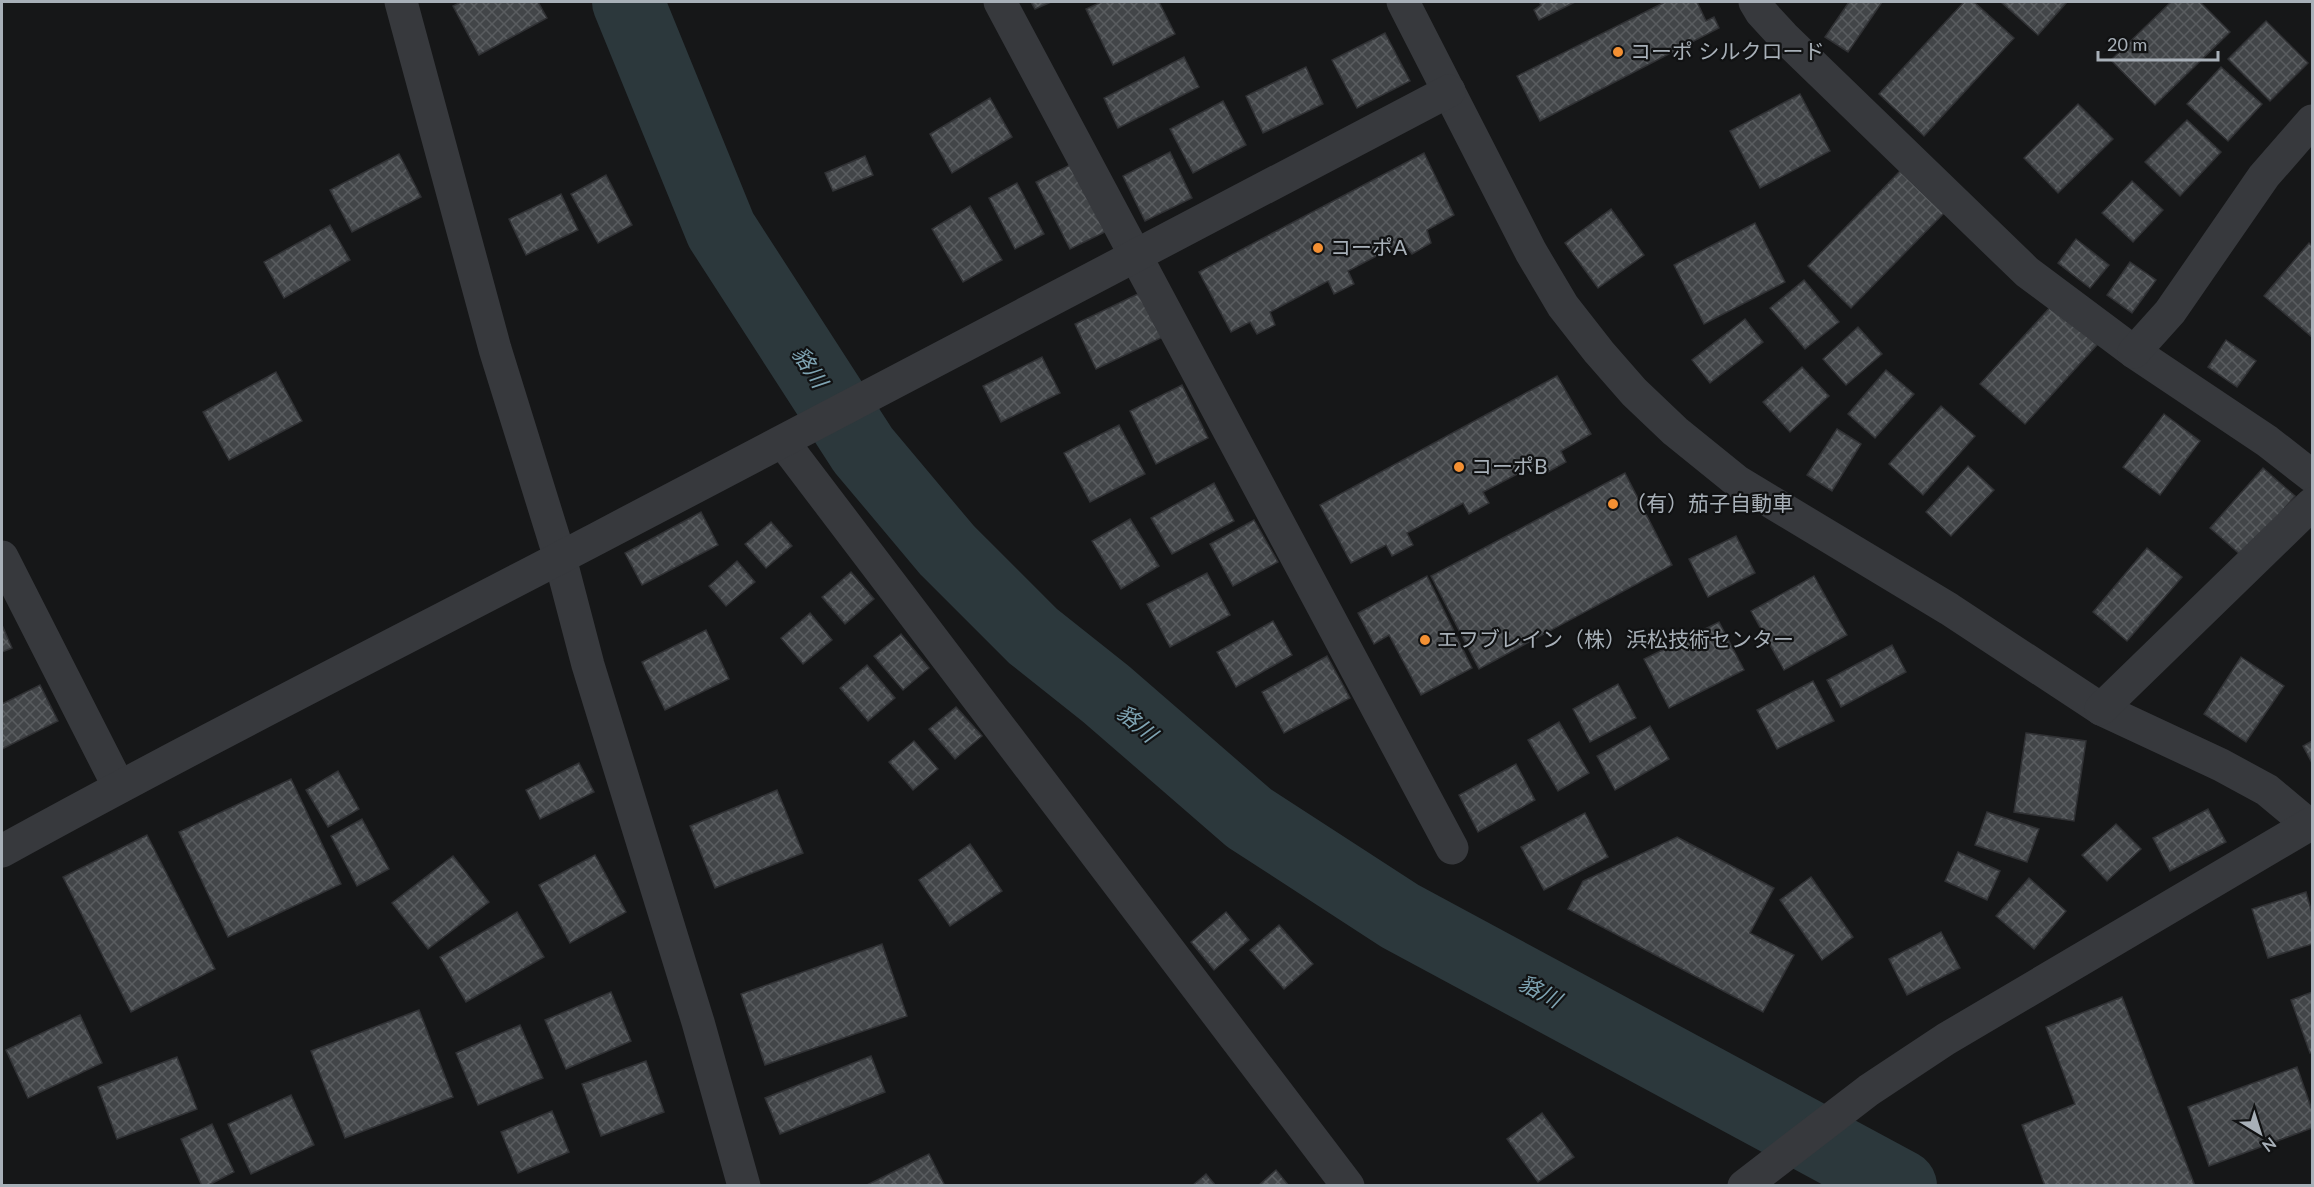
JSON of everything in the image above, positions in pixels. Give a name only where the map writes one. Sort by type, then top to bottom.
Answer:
[{"type":"street","points":[[401,2],[495,349],[560,558],[588,665],[698,1022],[744,1185]]},
{"type":"street","points":[[1000,2],[1452,848]]},
{"type":"street","points":[[1755,2],[1783,36],[2027,272],[2134,352],[2267,441],[2313,476]]},
{"type":"street","points":[[1415,5],[1449,91],[1531,252],[1563,306],[1634,392],[1675,431],[1738,482],[1949,609],[2101,709],[2221,765],[2267,790],[2311,826],[1946,1039],[1869,1090],[1754,1177]]},
{"type":"street","points":[[2,851],[119,787],[1449,91]]},
{"type":"street","points":[[2134,352],[2170,312],[2264,176],[2313,121]]},
{"type":"street","points":[[792,436],[1348,1185]]},
{"type":"street","points":[[2101,709],[2313,504]]},
{"type":"street","points":[[2,557],[119,787]]},
{"type":"building","points":[[461,2],[538,2],[547,18],[479,55],[453,6]]},
{"type":"building","points":[[1031,2],[1051,2],[1035,9]]},
{"type":"building","points":[[1101,2],[1159,2],[1175,34],[1113,65],[1086,9]]},
{"type":"building","points":[[1539,2],[1575,2],[1539,20],[1534,10],[1541,5]]},
{"type":"building","name":"コーポ シルクロード","points":[[1665,2],[1697,2],[1706,21],[1714,17],[1719,28],[1540,121],[1517,76]]},
{"type":"building","points":[[1849,2],[1882,2],[1848,52],[1825,37]]},
{"type":"building","points":[[1964,2],[1974,2],[2014,38],[1924,136],[1879,94]]},
{"type":"building","points":[[2001,2],[2067,2],[2038,35]]},
{"type":"building","points":[[2171,2],[2200,2],[2230,32],[2155,105],[2111,60]]},
{"type":"building","points":[[2266,21],[2308,63],[2270,101],[2228,59]]},
{"type":"building","points":[[1385,33],[1410,81],[1357,108],[1332,60]]},
{"type":"building","points":[[1184,57],[1199,87],[1118,128],[1104,98]]},
{"type":"building","points":[[1306,67],[1323,104],[1263,133],[1246,96]]},
{"type":"building","points":[[2221,67],[2262,104],[2228,141],[2187,104]]},
{"type":"building","points":[[1800,94],[1830,151],[1760,188],[1730,131]]},
{"type":"building","points":[[990,98],[1012,137],[952,173],[930,134]]},
{"type":"building","points":[[1223,101],[1246,145],[1193,173],[1170,129]]},
{"type":"building","points":[[2078,104],[2113,139],[2058,193],[2024,158]]},
{"type":"building","points":[[2187,120],[2221,152],[2180,196],[2145,162]]},
{"type":"building","points":[[1170,152],[1192,198],[1145,221],[1123,176]]},
{"type":"building","name":"コーポA","points":[[1424,153],[1454,215],[1427,230],[1431,243],[1412,254],[1403,242],[1348,271],[1354,284],[1334,294],[1328,281],[1270,312],[1275,325],[1257,334],[1250,322],[1231,332],[1199,272]]},
{"type":"building","points":[[399,154],[421,197],[352,232],[330,190]]},
{"type":"building","points":[[865,156],[873,175],[833,191],[825,173]]},
{"type":"building","points":[[1072,164],[1107,231],[1070,249],[1036,182]]},
{"type":"building","points":[[1900,171],[1944,213],[1851,308],[1808,266]]},
{"type":"building","points":[[606,175],[632,225],[598,243],[571,194]]},
{"type":"building","points":[[2132,181],[2163,210],[2133,242],[2102,213]]},
{"type":"building","points":[[1017,183],[1044,234],[1015,249],[989,198]]},
{"type":"building","points":[[561,194],[578,230],[526,255],[509,219]]},
{"type":"building","points":[[970,206],[1002,260],[963,282],[932,229]]},
{"type":"building","points":[[1611,209],[1644,255],[1598,288],[1565,243]]},
{"type":"building","points":[[1755,223],[1785,282],[1704,324],[1674,265]]},
{"type":"building","points":[[330,225],[350,260],[284,298],[264,262]]},
{"type":"building","points":[[2076,239],[2109,265],[2090,288],[2058,263]]},
{"type":"building","points":[[2309,243],[2312,246],[2312,337],[2264,296]]},
{"type":"building","points":[[2130,262],[2156,280],[2132,313],[2107,295]]},
{"type":"building","points":[[1804,280],[1839,322],[1805,349],[1770,308]]},
{"type":"building","points":[[1144,291],[1165,336],[1096,369],[1075,324]]},
{"type":"building","points":[[2053,304],[2097,345],[2025,424],[1980,384]]},
{"type":"building","points":[[1745,319],[1763,342],[1710,383],[1692,360]]},
{"type":"building","points":[[1858,327],[1882,354],[1846,385],[1823,359]]},
{"type":"building","points":[[2226,340],[2256,361],[2237,387],[2208,367]]},
{"type":"building","points":[[1042,357],[1060,393],[1001,422],[983,386]]},
{"type":"building","points":[[1802,367],[1829,396],[1790,432],[1763,402]]},
{"type":"building","points":[[1886,370],[1914,394],[1875,438],[1848,414]]},
{"type":"building","points":[[276,372],[302,421],[229,460],[203,412]]},
{"type":"building","name":"コーポB","points":[[1557,376],[1591,434],[1561,451],[1566,462],[1546,473],[1540,462],[1483,492],[1489,503],[1469,514],[1463,503],[1407,533],[1413,545],[1392,556],[1386,545],[1351,563],[1320,505]]},
{"type":"building","points":[[1182,385],[1208,438],[1156,464],[1130,411]]},
{"type":"building","points":[[1941,406],[1975,436],[1923,495],[1889,464]]},
{"type":"building","points":[[2164,414],[2200,441],[2160,495],[2123,467]]},
{"type":"building","points":[[1119,425],[1145,474],[1090,502],[1064,453]]},
{"type":"building","points":[[1837,429],[1861,444],[1832,491],[1807,475]]},
{"type":"building","points":[[1968,466],[1994,490],[1951,536],[1926,512]]},
{"type":"building","points":[[2263,468],[2295,496],[2243,557],[2210,528]]},
{"type":"building","points":[[1625,473],[1672,565],[1479,669],[1431,576]]},
{"type":"building","points":[[1214,483],[1234,521],[1172,554],[1151,518]]},
{"type":"building","points":[[701,512],[718,545],[642,585],[625,553]]},
{"type":"building","points":[[1130,519],[1159,566],[1121,589],[1092,541]]},
{"type":"building","points":[[1254,520],[1278,562],[1233,586],[1210,544]]},
{"type":"building","points":[[771,522],[792,546],[766,568],[745,544]]},
{"type":"building","points":[[1736,536],[1755,573],[1708,597],[1689,559]]},
{"type":"building","points":[[2147,548],[2182,577],[2127,641],[2093,612]]},
{"type":"building","points":[[737,561],[755,582],[726,606],[709,586]]},
{"type":"building","points":[[851,572],[874,599],[845,624],[822,597]]},
{"type":"building","points":[[1207,573],[1230,615],[1170,647],[1147,604]]},
{"type":"building","name":"エフブレイン（株）浜松技術センター","points":[[1427,576],[1472,668],[1421,695],[1389,635],[1374,644],[1358,613]]},
{"type":"building","points":[[1814,576],[1847,635],[1784,670],[1751,611]]},
{"type":"building","points":[[810,613],[832,640],[803,664],[781,638]]},
{"type":"building","points":[[1273,621],[1292,655],[1236,687],[1217,652]]},
{"type":"building","points":[[1719,622],[1744,670],[1669,708],[1644,659]]},
{"type":"building","points":[[2,625],[12,648],[2,652]]},
{"type":"building","points":[[706,630],[729,679],[665,710],[642,662]]},
{"type":"building","points":[[901,634],[929,668],[903,690],[874,656]]},
{"type":"building","points":[[1892,645],[1906,672],[1841,707],[1827,680]]},
{"type":"building","points":[[1327,656],[1350,698],[1284,733],[1262,692]]},
{"type":"building","points":[[2241,657],[2284,686],[2246,742],[2204,714]]},
{"type":"building","points":[[867,665],[895,698],[868,721],[840,688]]},
{"type":"building","points":[[1813,681],[1834,721],[1777,749],[1757,710]]},
{"type":"building","points":[[1618,684],[1636,718],[1590,742],[1573,709]]},
{"type":"building","points":[[40,685],[58,721],[2,749],[2,704]]},
{"type":"building","points":[[956,707],[982,736],[955,759],[929,729]]},
{"type":"building","points":[[1559,722],[1589,773],[1558,791],[1528,740]]},
{"type":"building","points":[[1650,726],[1669,759],[1615,790],[1597,756]]},
{"type":"building","points":[[2026,733],[2086,741],[2074,821],[2014,812]]},
{"type":"building","points":[[914,741],[938,769],[913,790],[889,762]]},
{"type":"building","points":[[2312,741],[2312,763],[2303,746]]},
{"type":"building","points":[[579,763],[594,792],[540,819],[526,790]]},
{"type":"building","points":[[1516,764],[1535,800],[1478,832],[1459,795]]},
{"type":"building","points":[[338,771],[359,809],[328,827],[306,790]]},
{"type":"building","points":[[291,779],[341,884],[228,937],[179,832]]},
{"type":"building","points":[[777,790],[803,853],[715,888],[690,826]]},
{"type":"building","points":[[2208,809],[2226,842],[2170,871],[2153,838]]},
{"type":"building","points":[[1987,812],[2039,829],[2027,862],[1975,845]]},
{"type":"building","points":[[1585,813],[1608,857],[1544,890],[1521,847]]},
{"type":"building","points":[[362,819],[389,869],[357,886],[331,836]]},
{"type":"building","points":[[2116,824],[2141,849],[2107,881],[2082,855]]},
{"type":"building","points":[[147,835],[215,969],[131,1012],[63,877]]},
{"type":"building","points":[[1677,837],[1774,888],[1750,933],[1794,955],[1763,1012],[1568,909],[1583,881]]},
{"type":"building","points":[[970,844],[1002,891],[950,926],[919,880]]},
{"type":"building","points":[[1958,852],[2000,871],[1987,900],[1945,881]]},
{"type":"building","points":[[595,855],[626,912],[570,943],[539,885]]},
{"type":"building","points":[[453,856],[489,902],[428,949],[392,903]]},
{"type":"building","points":[[1811,877],[1853,937],[1822,960],[1780,900]]},
{"type":"building","points":[[2029,878],[2066,911],[2034,949],[1996,916]]},
{"type":"building","points":[[2306,892],[2312,913],[2312,944],[2268,958],[2252,909]]},
{"type":"building","points":[[517,912],[544,957],[466,1002],[440,957]]},
{"type":"building","points":[[1226,912],[1249,940],[1214,970],[1191,942]]},
{"type":"building","points":[[1279,925],[1313,964],[1284,989],[1250,950]]},
{"type":"building","points":[[1941,932],[1960,968],[1907,995],[1889,959]]},
{"type":"building","points":[[882,944],[907,1016],[765,1065],[741,994]]},
{"type":"building","points":[[611,992],[631,1041],[566,1069],[545,1020]]},
{"type":"building","points":[[2312,992],[2312,1052],[2310,1053],[2291,1000]]},
{"type":"building","points":[[2122,997],[2195,1186],[2045,1186],[2022,1125],[2075,1104],[2046,1027]]},
{"type":"building","points":[[419,1010],[453,1097],[345,1138],[311,1051]]},
{"type":"building","points":[[80,1015],[102,1063],[28,1098],[6,1050]]},
{"type":"building","points":[[520,1025],[543,1078],[478,1105],[456,1053]]},
{"type":"building","points":[[871,1056],[885,1092],[780,1134],[765,1098]]},
{"type":"building","points":[[177,1057],[197,1109],[117,1139],[98,1087]]},
{"type":"building","points":[[646,1061],[664,1112],[601,1136],[582,1084]]},
{"type":"building","points":[[2297,1067],[2312,1110],[2312,1128],[2209,1166],[2188,1107]]},
{"type":"building","points":[[291,1095],[314,1145],[251,1174],[228,1124]]},
{"type":"building","points":[[552,1111],[569,1152],[518,1173],[501,1132]]},
{"type":"building","points":[[1542,1113],[1574,1157],[1538,1182],[1507,1139]]},
{"type":"building","points":[[212,1124],[234,1172],[207,1186],[202,1186],[181,1139]]},
{"type":"building","points":[[929,1154],[945,1186],[865,1186]]},
{"type":"building","points":[[1276,1170],[1289,1186],[1258,1186]]},
{"type":"building","points":[[1206,1174],[1216,1186],[1192,1186]]},
{"type":"waterway","name":"貉川","points":[[628,2],[721,230],[863,450],[947,550],[1033,636],[1106,694],[1249,818],[1400,916],[1901,1186]]},
{"type":"place","name":"コーポ シルクロード","points":[[1618,52]]},
{"type":"place","name":"コーポA","points":[[1318,248]]},
{"type":"place","name":"コーポB","points":[[1459,467]]},
{"type":"place","name":"（有）茄子自動車","points":[[1613,504]]},
{"type":"place","name":"エフブレイン（株）浜松技術センター","points":[[1425,640]]}]
